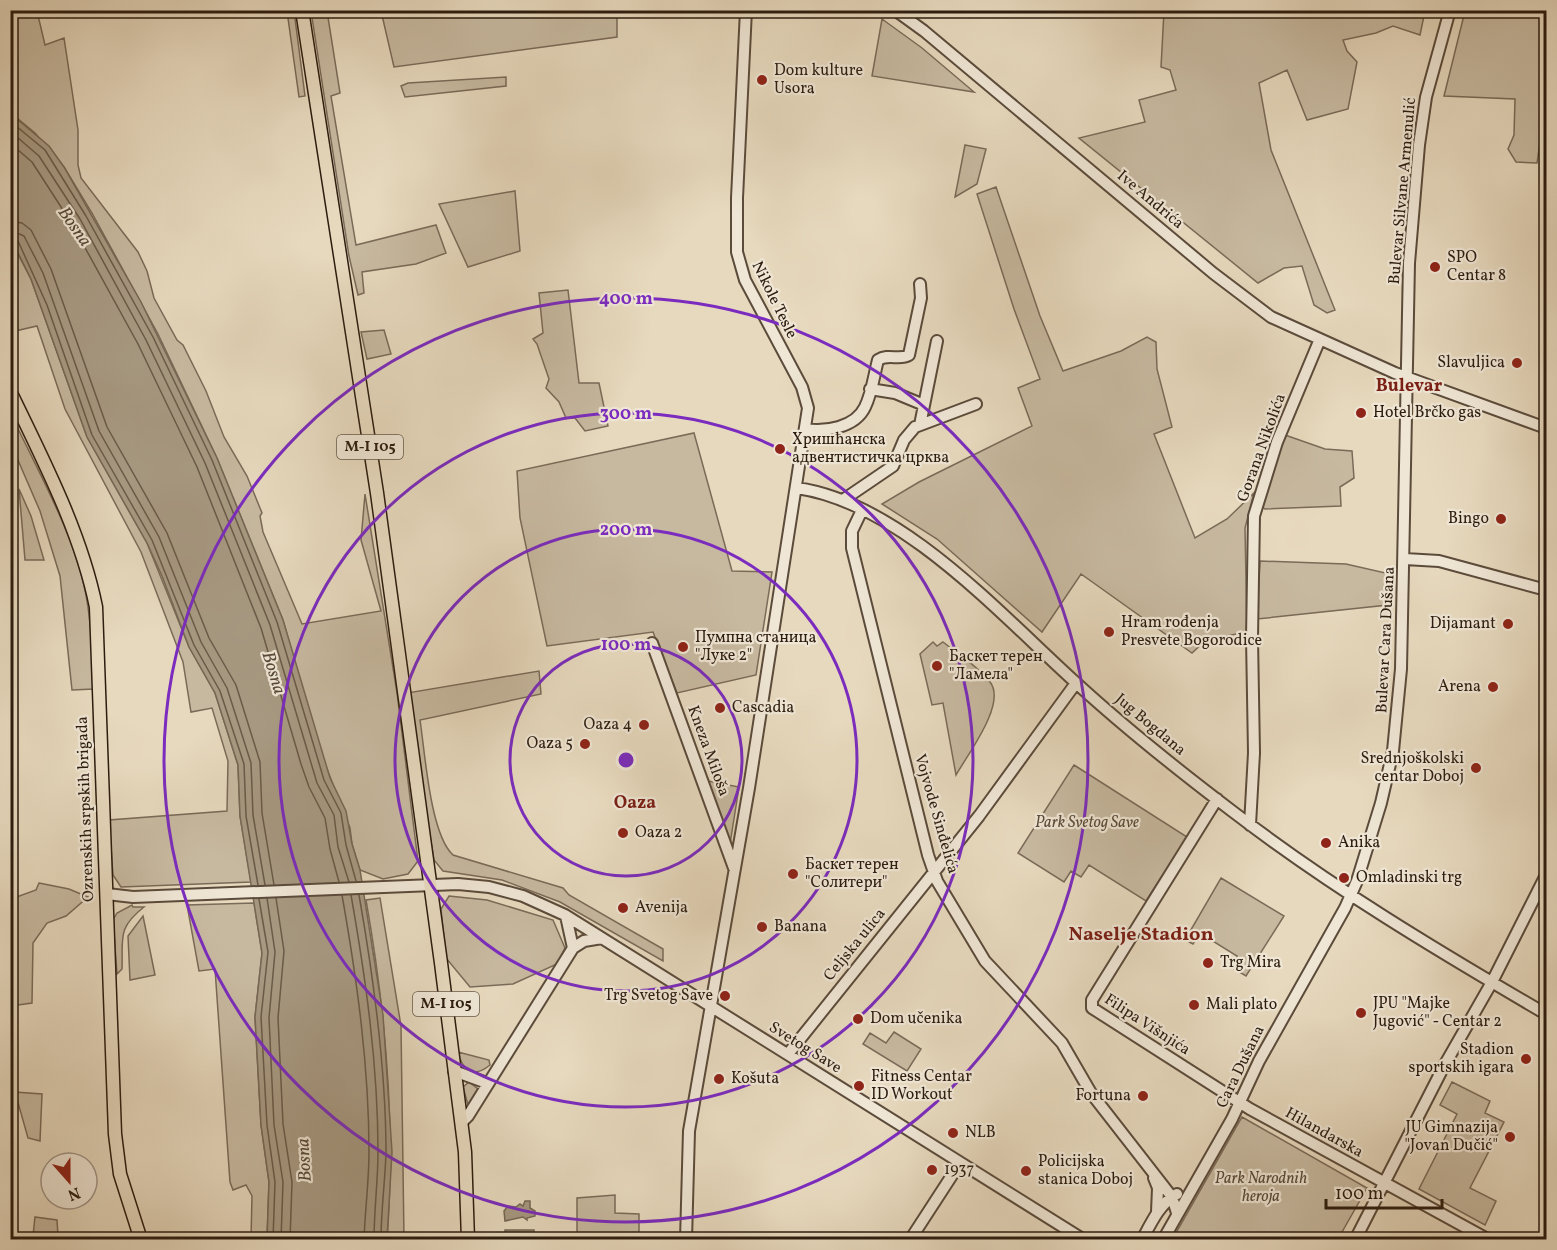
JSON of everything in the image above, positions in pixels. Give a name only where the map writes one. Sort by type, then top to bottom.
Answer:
[{"type":"main road","name":"M-I 105","points":[[302,10],[377,493],[430,885],[461,1123],[468,1198],[468,1239]]},
{"type":"main road","name":"Ozrenskih srpskih brigada","points":[[10,391],[67,515],[90,576],[96,607],[117,1157],[124,1191],[141,1239]]},
{"type":"street","name":"Nikole Tesle","points":[[686,1239],[689,1131],[735,870],[808,408],[806,395],[752,295],[737,252],[736,198],[746,10]]},
{"type":"street","name":"Ive Andrića","points":[[895,10],[924,31],[1213,273],[1271,317],[1408,378],[1546,428]]},
{"type":"street","name":"Bulevar Silvane Armenulić","points":[[1408,378],[1409,263],[1419,145],[1426,96],[1450,10]]},
{"type":"street","points":[[805,429],[830,431],[855,418],[866,406],[878,360],[890,356],[903,358],[910,352],[921,298],[920,284]]},
{"type":"street","name":"Gorana Nikolića","points":[[1250,825],[1254,753],[1252,638],[1254,516],[1277,442],[1320,339]]},
{"type":"street","points":[[920,425],[937,341]]},
{"type":"street","name":"Bulevar Cara Dušana","points":[[1350,896],[1370,843],[1393,749],[1400,689],[1408,378]]},
{"type":"street","points":[[870,389],[895,393],[924,405]]},
{"type":"street","points":[[843,500],[893,466],[904,440],[920,425],[976,404]]},
{"type":"street","name":"Jug Bogdana","points":[[797,488],[843,500],[901,532],[953,572],[1076,683],[1250,825],[1350,896],[1546,1014]]},
{"type":"street","name":"Vojvode Sinđelića","points":[[862,510],[852,531],[852,548],[934,874],[986,961],[1062,1042],[1091,1093],[1172,1197]]},
{"type":"street","points":[[1405,559],[1439,561],[1546,590]]},
{"type":"street","name":"Kneza Miloša","points":[[652,643],[735,870]]},
{"type":"street","name":"Celjska ulica","points":[[788,1054],[862,959],[934,874],[1076,683]]},
{"type":"street","name":"Filipa Višnjića","points":[[1217,799],[1091,1005],[1094,1011],[1240,1102]]},
{"type":"street","points":[[1355,1239],[1444,1066],[1492,982],[1546,875]]},
{"type":"street","name":"Svetog Save","points":[[107,894],[134,897],[458,884],[489,887],[523,896],[565,915],[1084,1239]]},
{"type":"street","name":"Cara Dušana","points":[[1163,1239],[1240,1102],[1258,1061],[1350,896]]},
{"type":"street","points":[[565,915],[573,948]]},
{"type":"street","points":[[461,1123],[468,1116],[573,948],[584,941],[602,938]]},
{"type":"street","points":[[454,1071],[487,1083]]},
{"type":"street","name":"Hilandarska","points":[[1240,1102],[1385,1184],[1489,1239]]},
{"type":"street","points":[[910,1239],[960,1163]]},
{"type":"street","name":"Vojvode Sinđelića","points":[[1152,1172],[1158,1188],[1157,1212]]},
{"type":"street","points":[[1142,1239],[1157,1212],[1172,1197],[1191,1187]]},
{"type":"street","points":[[1172,1197],[1177,1213]]},
{"type":"green space","points":[[11,11],[37,11],[45,45],[64,38],[78,130],[78,165],[81,178],[138,252],[147,271],[154,298],[177,340],[183,345],[206,391],[224,437],[247,476],[262,513],[260,516],[263,532],[302,624],[381,611],[361,540],[365,494],[397,693],[418,861],[408,874],[383,879],[360,870],[350,828],[322,756],[283,620],[217,458],[158,334],[92,213],[64,167],[35,133],[11,113]]},
{"type":"green space","points":[[287,11],[294,11],[305,96],[299,97]]},
{"type":"green space","points":[[311,11],[327,11],[340,93],[331,96],[356,245],[436,225],[446,253],[416,264],[362,272],[364,293],[358,295],[349,256]]},
{"type":"green space","points":[[381,11],[617,11],[617,37],[394,67]]},
{"type":"green space","points":[[1164,11],[1425,11],[1420,35],[1393,26],[1376,33],[1343,40],[1347,51],[1357,62],[1348,109],[1307,120],[1287,70],[1259,83],[1271,150],[1335,310],[1327,313],[1314,305],[1302,266],[1284,268],[1258,283],[1079,138],[1145,122],[1139,100],[1176,90],[1170,70],[1161,67]]},
{"type":"green space","points":[[1465,11],[1546,11],[1546,101],[1537,163],[1516,162],[1508,149],[1514,135],[1515,99],[1444,96]]},
{"type":"green space","points":[[882,19],[922,48],[974,92],[872,76]]},
{"type":"green space","points":[[506,77],[506,86],[405,97],[401,86],[408,83]]},
{"type":"green space","points":[[965,145],[986,149],[977,184],[955,197]]},
{"type":"green space","points":[[996,187],[1040,316],[1063,371],[1121,351],[1147,337],[1156,342],[1157,369],[1172,427],[1154,434],[1195,538],[1227,519],[1254,493],[1245,528],[1247,632],[1206,640],[1192,653],[1081,574],[1042,632],[937,539],[882,504],[919,482],[1032,426],[1018,388],[1040,379],[1014,309],[977,194]]},
{"type":"green space","points":[[515,191],[520,251],[468,267],[439,204]]},
{"type":"green space","points":[[10,239],[31,279],[87,437],[147,543],[189,647],[215,693],[238,765],[240,816],[251,882],[121,887],[113,875],[109,820],[227,811],[228,761],[212,708],[191,712],[183,662],[141,552],[65,409],[37,326],[11,332]]},
{"type":"green space","points":[[568,290],[579,383],[599,383],[608,426],[585,431],[575,418],[566,418],[559,402],[546,388],[549,379],[537,344],[533,339],[543,333],[539,293]]},
{"type":"green space","points":[[384,330],[391,354],[367,359],[361,332]]},
{"type":"green space","points":[[10,412],[55,505],[75,553],[87,601],[94,689],[72,690],[60,576],[40,511],[11,444]]},
{"type":"green space","points":[[694,433],[732,571],[772,572],[756,675],[677,693],[653,632],[547,646],[520,518],[517,471]]},
{"type":"green space","points":[[1285,435],[1325,449],[1352,451],[1354,478],[1340,487],[1341,506],[1265,509],[1261,506]]},
{"type":"green space","points":[[19,489],[31,516],[44,560],[25,560]]},
{"type":"green space","points":[[1260,561],[1346,564],[1390,574],[1388,605],[1257,619]]},
{"type":"green space","points":[[933,642],[937,646],[943,642],[974,665],[990,682],[994,691],[994,702],[990,715],[977,742],[956,775],[943,703],[932,705],[920,654]]},
{"type":"green space","points":[[539,671],[541,694],[420,720],[430,792],[439,830],[453,855],[563,888],[569,895],[663,949],[663,961],[560,902],[502,880],[443,871],[434,860],[407,693]]},
{"type":"green space","name":"Park Svetog Save","points":[[1074,765],[1187,837],[1146,901],[1089,865],[1081,877],[1071,871],[1064,882],[1018,853]]},
{"type":"green space","points":[[708,781],[739,787],[730,844]]},
{"type":"green space","points":[[1221,878],[1284,916],[1246,976],[1231,967],[1237,956],[1200,933],[1193,944],[1185,940]]},
{"type":"green space","points":[[39,883],[69,889],[88,897],[66,916],[47,923],[33,943],[32,1003],[11,1006],[11,899],[36,890]]},
{"type":"green space","points":[[449,896],[487,900],[553,920],[565,948],[557,964],[513,984],[470,987],[446,958],[441,909]]},
{"type":"green space","points":[[380,898],[401,1026],[404,1239],[387,1239],[390,1196],[390,1111],[384,1027],[366,900]]},
{"type":"green space","points":[[254,903],[262,953],[255,1017],[261,1125],[269,1182],[267,1239],[251,1239],[252,1196],[246,1185],[233,1190],[230,1182],[215,969],[199,971],[187,905]]},
{"type":"green space","points":[[132,905],[133,907],[144,907],[135,914],[125,928],[122,941],[122,969],[117,974],[113,920],[117,913]]},
{"type":"green space","points":[[143,916],[155,975],[130,980],[128,936]]},
{"type":"green space","points":[[894,1032],[921,1049],[907,1071],[863,1044],[870,1033],[886,1043]]},
{"type":"green space","points":[[458,1052],[489,1060],[490,1065],[473,1072],[462,1064]]},
{"type":"green space","points":[[469,1082],[478,1089],[468,1105],[463,1087]]},
{"type":"green space","points":[[1452,1082],[1490,1101],[1485,1113],[1504,1122],[1470,1188],[1496,1201],[1485,1225],[1419,1189],[1457,1114],[1440,1105]]},
{"type":"green space","points":[[15,1092],[42,1094],[40,1141],[28,1138]]},
{"type":"green space","name":"Park Narodnih heroja","points":[[1242,1117],[1367,1188],[1338,1239],[1172,1240]]},
{"type":"green space","points":[[615,1195],[615,1213],[639,1214],[639,1239],[577,1239],[577,1198]]},
{"type":"green space","points":[[35,1217],[57,1220],[58,1236],[33,1236]]},
{"type":"water","name":"Bosna","points":[[10,113],[49,146],[64,167],[141,302],[217,458],[283,620],[330,778],[346,811],[360,870],[383,1015],[392,1152],[387,1239],[267,1239],[269,1182],[261,1125],[255,1017],[262,953],[240,816],[238,765],[215,693],[189,647],[147,543],[87,437],[31,279],[11,239]]},
{"type":"water","points":[[525,1201],[530,1201],[530,1208],[535,1211],[535,1216],[527,1220],[523,1217],[505,1221],[504,1211],[508,1206],[516,1207],[520,1204],[523,1206]]},
{"type":"water","points":[[505,1230],[534,1230],[534,1239],[505,1239]]},
{"type":"place","name":"Dom kulture Usora","points":[[762,80]]},
{"type":"place","name":"SPO Centar 8","points":[[1435,267]]},
{"type":"place","name":"Slavuljica","points":[[1517,363]]},
{"type":"place","name":"Hotel Brčko gas","points":[[1361,413]]},
{"type":"place","name":"Хришћанска адвентистичка црква","points":[[780,449]]},
{"type":"place","name":"Bingo","points":[[1501,519]]},
{"type":"place","name":"Dijamant","points":[[1508,624]]},
{"type":"place","name":"Hram rođenja Presvete Bogorodice","points":[[1109,632]]},
{"type":"place","name":"Пумпна станица \"Луке 2\"","points":[[683,647]]},
{"type":"place","name":"Баскет терен \"Ламела\"","points":[[937,666]]},
{"type":"place","name":"Arena","points":[[1493,687]]},
{"type":"place","name":"Cascadia","points":[[720,708]]},
{"type":"place","name":"Oaza 4","points":[[644,725]]},
{"type":"place","name":"Oaza 5","points":[[585,744]]},
{"type":"place","name":"Srednjoškolski centar Doboj","points":[[1476,768]]},
{"type":"place","name":"Oaza 2","points":[[623,833]]},
{"type":"place","name":"Anika","points":[[1326,843]]},
{"type":"place","name":"Баскет терен \"Солитери\"","points":[[793,874]]},
{"type":"place","name":"Omladinski trg","points":[[1344,878]]},
{"type":"place","name":"Avenija","points":[[623,908]]},
{"type":"place","name":"Banana","points":[[762,927]]},
{"type":"place","name":"Trg Mira","points":[[1208,963]]},
{"type":"place","name":"Trg Svetog Save","points":[[725,996]]},
{"type":"place","name":"Mali plato","points":[[1194,1005]]},
{"type":"place","name":"JPU \"Majke Jugović\" - Centar 2","points":[[1361,1013]]},
{"type":"place","name":"Dom učenika","points":[[858,1019]]},
{"type":"place","name":"Stadion sportskih igara","points":[[1526,1059]]},
{"type":"place","name":"Košuta","points":[[719,1079]]},
{"type":"place","name":"Fitness Centar ID Workout","points":[[859,1086]]},
{"type":"place","name":"Fortuna","points":[[1143,1096]]},
{"type":"place","name":"NLB","points":[[953,1133]]},
{"type":"place","name":"JU Gimnazija \"Jovan Dučić\"","points":[[1510,1137]]},
{"type":"place","name":"1937","points":[[932,1170]]},
{"type":"place","name":"Policijska stanica Doboj","points":[[1026,1171]]},
{"type":"district","name":"Bulevar","points":[[1409,386]]},
{"type":"district","name":"Oaza","points":[[635,803]]},
{"type":"district","name":"Naselje Stadion","points":[[1141,935]]}]
